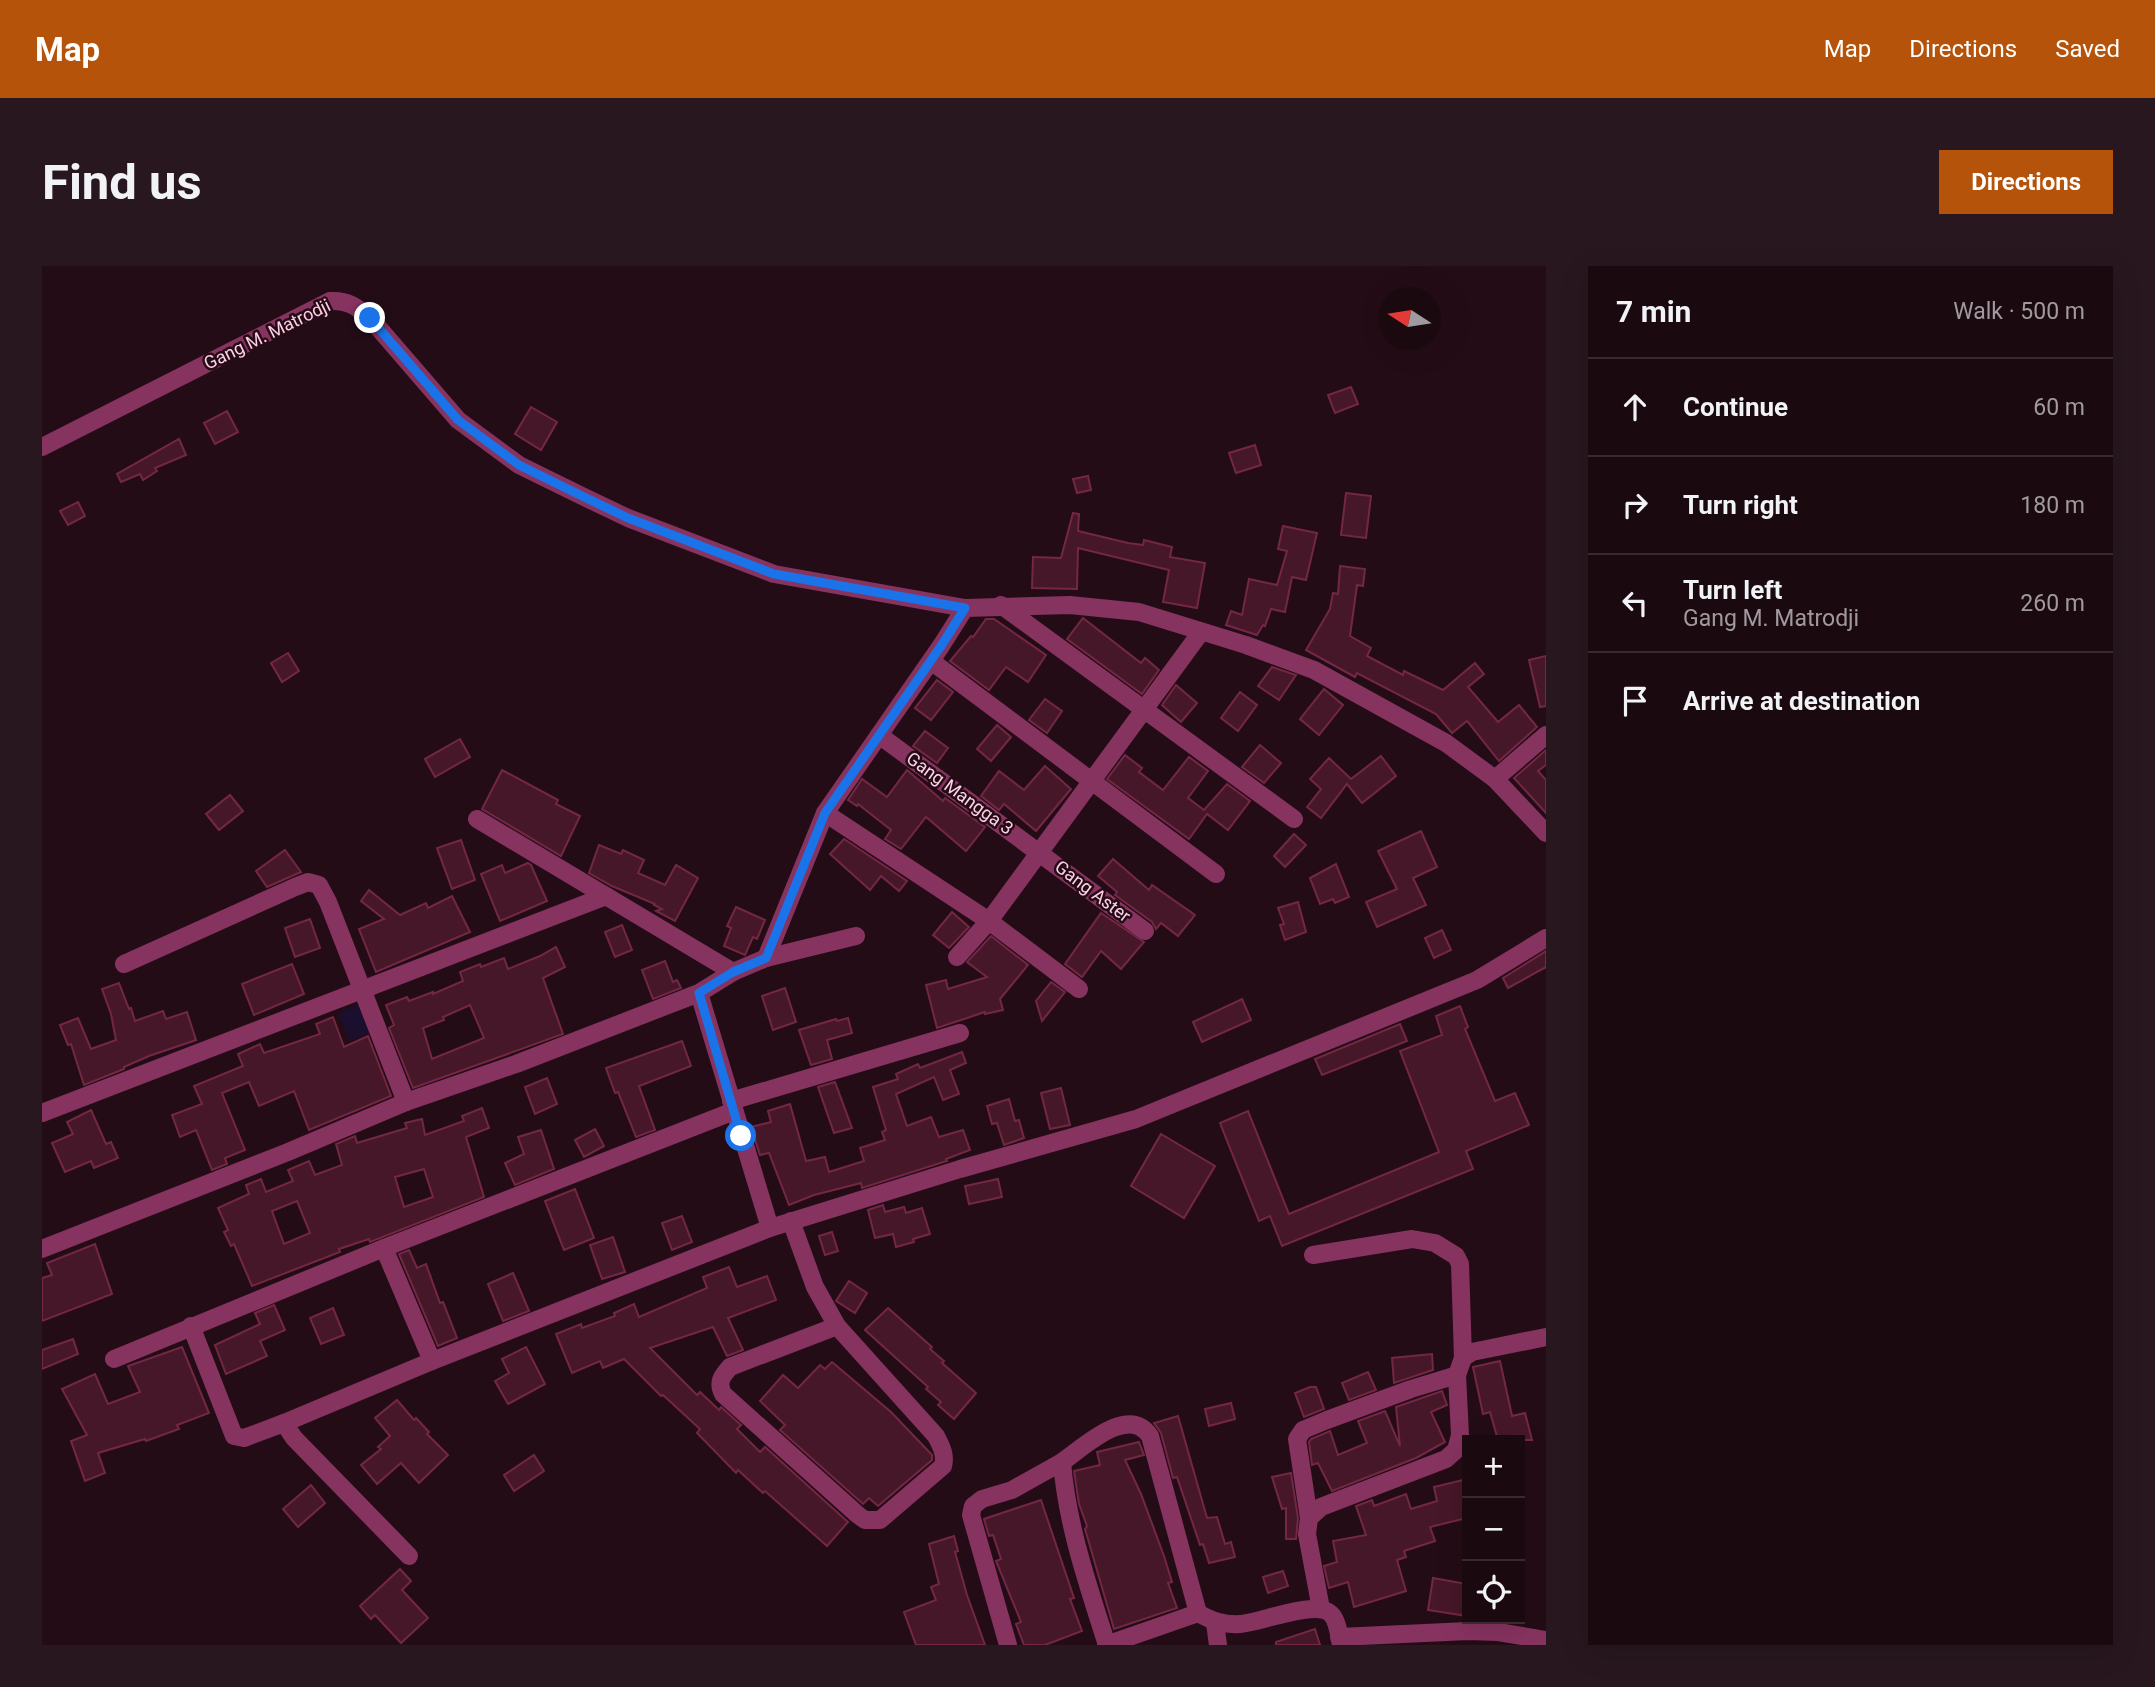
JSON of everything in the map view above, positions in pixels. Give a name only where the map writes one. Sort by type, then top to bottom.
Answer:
[{"type":"street","name":"Gang M. Matrodji","points":[[42,447],[330,301],[340,300],[354,304],[370,318],[458,420],[531,471],[628,518],[774,574],[965,608]]},
{"type":"street","points":[[1001,605],[1294,819]]},
{"type":"street","points":[[766,958],[825,813],[965,608],[1001,605],[1070,606],[1139,612],[1246,645],[1314,670],[1446,743],[1495,779],[1546,833]]},
{"type":"street","points":[[957,957],[989,920],[1202,632]]},
{"type":"street","points":[[931,661],[1216,874]]},
{"type":"street","name":"Gang Mangga 3","points":[[879,734],[1040,851]]},
{"type":"street","points":[[1495,779],[1546,736]]},
{"type":"street","points":[[825,813],[989,920],[1079,989]]},
{"type":"street","points":[[478,819],[733,972]]},
{"type":"street","name":"Gang Aster","points":[[1040,851],[1145,930]]},
{"type":"street","points":[[124,964],[308,882],[319,885],[406,1102]]},
{"type":"street","points":[[42,1113],[606,896]]},
{"type":"street","points":[[42,1250],[406,1102],[516,1064],[699,993],[733,972],[766,958],[856,936]]},
{"type":"street","points":[[191,1326],[234,1436],[244,1438],[770,1228],[960,1169],[1136,1119],[1477,980],[1546,938]]},
{"type":"street","points":[[699,993],[770,1228]]},
{"type":"street","points":[[114,1359],[732,1106],[960,1033]]},
{"type":"street","points":[[791,1221],[815,1287],[837,1326],[936,1436],[943,1449],[943,1466],[880,1520],[865,1520],[858,1515],[723,1394],[720,1388],[721,1378],[730,1367],[837,1326]]},
{"type":"street","points":[[1309,1518],[1321,1507],[1446,1459],[1456,1451],[1460,1435],[1460,1264],[1450,1250],[1435,1243],[1412,1239],[1313,1255]]},
{"type":"street","points":[[384,1248],[432,1361]]},
{"type":"street","points":[[1321,1609],[1307,1534],[1309,1518],[1297,1439],[1303,1430],[1411,1389],[1460,1366],[1472,1352],[1546,1337]]},
{"type":"street","points":[[284,1423],[294,1438],[409,1556]]},
{"type":"street","points":[[1008,1645],[971,1515],[973,1506],[982,1499],[1012,1489],[1062,1462],[1108,1428],[1137,1423],[1145,1427],[1150,1436],[1198,1613],[1215,1623],[1241,1624],[1321,1609],[1329,1612],[1334,1619],[1340,1641],[1468,1631],[1498,1632],[1546,1640]]},
{"type":"street","points":[[1062,1462],[1064,1489],[1075,1544],[1107,1645],[1198,1613]]},
{"type":"street","points":[[1215,1623],[1218,1645]]},
{"type":"shaded area","points":[[364,1002],[376,1030],[350,1041],[338,1013]]},
{"type":"building","points":[[1351,387],[1358,404],[1335,413],[1328,395]]},
{"type":"building","points":[[531,407],[557,422],[541,450],[515,434]]},
{"type":"building","points":[[227,411],[238,432],[215,444],[204,423]]},
{"type":"building","points":[[179,439],[186,455],[155,468],[157,471],[143,480],[140,474],[121,482],[117,474]]},
{"type":"building","points":[[1255,445],[1261,465],[1236,473],[1229,453]]},
{"type":"building","points":[[1088,476],[1091,490],[1077,493],[1073,479]]},
{"type":"building","points":[[1346,493],[1371,496],[1366,538],[1341,535]]},
{"type":"building","points":[[78,502],[85,516],[68,525],[60,511]]},
{"type":"building","points":[[1073,513],[1079,514],[1078,531],[1128,543],[1143,545],[1144,540],[1172,547],[1170,557],[1205,563],[1197,608],[1163,602],[1169,570],[1078,548],[1077,589],[1032,588],[1033,557],[1061,558]]},
{"type":"building","points":[[1283,526],[1317,533],[1306,580],[1292,577],[1285,612],[1271,609],[1265,626],[1263,625],[1257,635],[1226,625],[1231,611],[1242,615],[1249,579],[1277,585],[1287,551],[1278,549]]},
{"type":"building","points":[[1340,566],[1365,569],[1363,586],[1357,585],[1350,636],[1371,648],[1367,656],[1403,675],[1404,671],[1443,690],[1475,663],[1484,674],[1468,687],[1498,722],[1519,705],[1537,727],[1499,761],[1467,721],[1452,733],[1436,714],[1357,673],[1355,677],[1306,650],[1330,609],[1333,593],[1338,594]]},
{"type":"building","points":[[1083,618],[1141,663],[1145,658],[1159,670],[1142,694],[1067,639]]},
{"type":"building","points":[[986,619],[994,619],[1046,655],[1028,682],[1006,667],[989,690],[950,661]]},
{"type":"building","points":[[288,653],[299,671],[282,682],[271,663]]},
{"type":"building","points":[[1546,656],[1546,706],[1540,707],[1529,660]]},
{"type":"building","points":[[1272,667],[1296,675],[1279,700],[1258,686]]},
{"type":"building","points":[[937,680],[953,692],[931,720],[915,708]]},
{"type":"building","points":[[1176,685],[1197,703],[1181,722],[1162,705]]},
{"type":"building","points":[[1324,689],[1343,705],[1319,735],[1300,719]]},
{"type":"building","points":[[1240,692],[1257,705],[1238,731],[1221,718]]},
{"type":"building","points":[[1045,699],[1062,711],[1047,733],[1029,720]]},
{"type":"building","points":[[997,725],[1011,737],[991,761],[977,749]]},
{"type":"building","points":[[925,731],[948,748],[937,763],[913,746]]},
{"type":"building","points":[[460,739],[470,757],[435,777],[425,759]]},
{"type":"building","points":[[1260,745],[1281,763],[1264,783],[1242,767]]},
{"type":"building","points":[[1546,750],[1546,765],[1538,771],[1546,780],[1546,813],[1514,778]]},
{"type":"building","points":[[1125,755],[1142,768],[1139,772],[1163,790],[1189,757],[1208,771],[1188,798],[1204,810],[1227,784],[1250,801],[1228,830],[1207,814],[1189,839],[1107,779]]},
{"type":"building","points":[[1381,756],[1396,776],[1362,803],[1347,784],[1321,818],[1307,807],[1321,789],[1310,779],[1329,758],[1351,779]]},
{"type":"building","points":[[1045,766],[1071,789],[1036,831],[1004,804],[999,810],[981,796],[999,771],[1024,790]]},
{"type":"building","points":[[502,770],[558,800],[556,804],[580,816],[561,856],[482,809]]},
{"type":"building","points":[[907,770],[943,801],[945,798],[985,827],[966,851],[926,817],[901,849],[885,839],[891,830],[858,804],[857,806],[848,800],[862,779],[887,797]]},
{"type":"building","points":[[230,795],[243,811],[219,830],[206,814]]},
{"type":"building","points":[[1421,831],[1437,867],[1413,878],[1426,905],[1377,927],[1366,902],[1397,889],[1378,851]]},
{"type":"building","points":[[1294,834],[1306,845],[1285,867],[1274,856]]},
{"type":"building","points":[[844,839],[907,881],[899,891],[881,876],[870,890],[830,854]]},
{"type":"building","points":[[461,840],[475,880],[452,889],[437,848]]},
{"type":"building","points":[[599,845],[621,854],[623,850],[644,860],[638,873],[665,885],[676,865],[698,878],[675,921],[656,911],[662,909],[655,904],[589,873]]},
{"type":"building","points":[[285,850],[301,872],[267,887],[256,871]]},
{"type":"building","points":[[1113,859],[1149,890],[1152,885],[1195,915],[1178,936],[1161,923],[1156,929],[1152,922],[1115,895],[1117,892],[1098,876]]},
{"type":"building","points":[[528,863],[547,901],[500,921],[481,874],[502,865],[505,873]]},
{"type":"building","points":[[1336,864],[1349,897],[1335,903],[1333,899],[1320,904],[1310,878]]},
{"type":"building","points":[[369,890],[400,915],[426,903],[428,908],[452,896],[470,932],[376,972],[359,929],[384,919],[361,901]]},
{"type":"building","points":[[1298,902],[1306,932],[1285,940],[1280,925],[1284,924],[1278,908]]},
{"type":"building","points":[[736,907],[765,920],[757,939],[753,937],[745,955],[724,946],[731,928],[727,926]]},
{"type":"building","points":[[952,912],[969,927],[949,948],[933,935]]},
{"type":"building","points":[[1101,913],[1144,942],[1121,969],[1101,951],[1082,977],[1065,964]]},
{"type":"building","points":[[310,919],[320,948],[295,957],[285,928]]},
{"type":"building","points":[[622,925],[632,950],[615,957],[605,932]]},
{"type":"building","points":[[1442,930],[1451,950],[1434,958],[1425,938]]},
{"type":"building","points":[[991,936],[1028,965],[1000,999],[1003,1010],[985,1012],[937,1028],[926,985],[946,980],[948,989],[987,977],[967,962]]},
{"type":"building","points":[[556,947],[565,967],[543,978],[563,1034],[413,1088],[389,1028],[394,1025],[386,1005],[407,997],[409,1001],[433,994],[463,981],[460,972],[480,964],[481,967],[504,958],[508,969]],"holes":[[[470,1005],[484,1038],[432,1059],[423,1028]]]},
{"type":"building","points":[[1546,951],[1546,967],[1508,988],[1503,978]]},
{"type":"building","points":[[665,961],[673,982],[677,980],[681,988],[653,999],[642,970]]},
{"type":"building","points":[[292,964],[304,994],[254,1015],[242,984]]},
{"type":"building","points":[[1051,982],[1065,992],[1042,1021],[1036,1001]]},
{"type":"building","points":[[119,983],[135,1021],[163,1011],[166,1019],[187,1012],[196,1040],[149,1056],[84,1085],[71,1044],[68,1045],[60,1025],[78,1018],[91,1049],[116,1040],[102,989]]},
{"type":"building","points":[[785,988],[796,1022],[773,1030],[762,996]]},
{"type":"building","points":[[1242,999],[1251,1020],[1202,1042],[1193,1022]]},
{"type":"building","points":[[1460,1006],[1468,1027],[1465,1029],[1495,1101],[1515,1093],[1529,1125],[1466,1151],[1473,1169],[1282,1246],[1270,1216],[1259,1221],[1220,1123],[1248,1111],[1289,1214],[1439,1152],[1400,1051],[1442,1035],[1436,1016]]},
{"type":"building","points":[[333,1017],[344,1047],[368,1036],[391,1096],[309,1130],[294,1091],[259,1106],[249,1082],[222,1093],[245,1150],[225,1158],[227,1164],[212,1170],[196,1130],[180,1137],[172,1115],[202,1104],[194,1086],[243,1066],[238,1054],[260,1044],[264,1053],[320,1034],[316,1024]]},
{"type":"building","points":[[848,1018],[852,1033],[827,1040],[832,1059],[811,1065],[799,1030]]},
{"type":"building","points":[[1400,1024],[1407,1041],[1322,1075],[1315,1059]]},
{"type":"building","points":[[682,1041],[691,1066],[639,1086],[655,1130],[636,1137],[606,1068]]},
{"type":"building","points":[[962,1052],[966,1063],[950,1070],[959,1094],[943,1100],[934,1077],[896,1094],[907,1126],[931,1117],[939,1137],[963,1130],[970,1150],[946,1159],[947,1161],[862,1188],[861,1183],[814,1195],[789,1205],[769,1153],[760,1155],[751,1127],[771,1122],[768,1111],[790,1104],[806,1161],[825,1157],[829,1172],[864,1161],[860,1148],[885,1140],[882,1132],[886,1130],[873,1087],[898,1079],[896,1074],[918,1064],[920,1068]]},
{"type":"building","points":[[547,1078],[557,1104],[535,1114],[525,1087]]},
{"type":"building","points":[[835,1082],[852,1128],[834,1133],[818,1087]]},
{"type":"building","points":[[1061,1088],[1070,1125],[1050,1129],[1041,1093]]},
{"type":"building","points":[[1009,1099],[1015,1121],[1019,1120],[1024,1138],[1004,1145],[997,1123],[992,1124],[987,1106]]},
{"type":"building","points":[[482,1108],[489,1128],[466,1137],[484,1197],[370,1242],[369,1239],[339,1249],[340,1252],[252,1286],[234,1244],[231,1246],[224,1232],[228,1230],[218,1208],[249,1194],[246,1185],[261,1179],[266,1192],[293,1181],[288,1170],[309,1161],[315,1175],[342,1165],[336,1144],[355,1136],[357,1143],[407,1128],[405,1123],[422,1119],[425,1135],[464,1121],[462,1116]],"holes":[[[424,1169],[433,1197],[404,1207],[395,1177]],[[297,1201],[310,1233],[284,1244],[272,1211]]]},
{"type":"building","points":[[91,1110],[106,1144],[111,1142],[118,1158],[94,1168],[91,1161],[65,1172],[52,1143],[73,1134],[67,1122]]},
{"type":"building","points":[[595,1129],[604,1146],[584,1157],[575,1140]]},
{"type":"building","points":[[541,1130],[554,1169],[515,1185],[505,1163],[524,1154],[518,1137]]},
{"type":"building","points":[[1161,1134],[1215,1166],[1184,1218],[1131,1186]]},
{"type":"building","points":[[998,1179],[1002,1197],[969,1204],[965,1186]]},
{"type":"building","points":[[575,1189],[594,1238],[564,1250],[545,1201]]},
{"type":"building","points":[[883,1205],[885,1212],[904,1207],[906,1213],[922,1208],[930,1234],[896,1247],[893,1234],[875,1238],[868,1210]]},
{"type":"building","points":[[682,1216],[692,1242],[672,1250],[662,1223]]},
{"type":"building","points":[[832,1232],[838,1251],[825,1255],[819,1236]]},
{"type":"building","points":[[613,1237],[625,1272],[602,1279],[590,1245]]},
{"type":"building","points":[[95,1244],[112,1294],[42,1321],[42,1278],[52,1275],[47,1263]]},
{"type":"building","points":[[409,1250],[417,1268],[426,1264],[440,1303],[443,1302],[457,1338],[438,1346],[399,1254]]},
{"type":"building","points":[[729,1267],[737,1287],[767,1276],[776,1300],[728,1318],[743,1350],[727,1356],[713,1327],[650,1348],[697,1395],[700,1392],[719,1410],[721,1407],[741,1425],[737,1429],[760,1452],[765,1447],[848,1522],[827,1546],[765,1491],[763,1493],[738,1470],[736,1473],[697,1433],[700,1429],[661,1396],[624,1359],[603,1368],[600,1361],[572,1373],[556,1334],[581,1324],[582,1328],[615,1316],[614,1313],[634,1304],[639,1317],[707,1288],[703,1277]]},
{"type":"building","points":[[513,1273],[529,1311],[503,1321],[488,1284]]},
{"type":"building","points":[[849,1281],[867,1293],[855,1313],[836,1301]]},
{"type":"building","points":[[274,1305],[285,1330],[260,1341],[267,1356],[226,1374],[215,1345],[260,1324],[255,1313]]},
{"type":"building","points":[[333,1308],[344,1335],[321,1344],[310,1318]]},
{"type":"building","points":[[888,1308],[932,1347],[930,1349],[944,1361],[942,1363],[976,1393],[954,1419],[938,1405],[941,1402],[926,1389],[928,1387],[865,1330]]},
{"type":"building","points":[[73,1339],[78,1354],[42,1369],[42,1350]]},
{"type":"building","points":[[182,1347],[209,1413],[177,1425],[179,1429],[146,1441],[145,1439],[98,1453],[105,1473],[85,1481],[71,1441],[87,1435],[62,1389],[95,1374],[108,1404],[140,1392],[128,1366]]},
{"type":"building","points":[[526,1347],[545,1384],[508,1404],[495,1381],[509,1373],[502,1359]]},
{"type":"building","points":[[1432,1354],[1433,1370],[1394,1383],[1392,1358]]},
{"type":"building","points":[[1500,1361],[1512,1416],[1525,1413],[1532,1440],[1525,1440],[1525,1435],[1497,1435],[1490,1412],[1483,1414],[1473,1367]]},
{"type":"building","points":[[832,1362],[891,1412],[932,1455],[932,1460],[878,1506],[869,1498],[863,1504],[780,1430],[785,1425],[760,1401],[783,1375],[798,1388],[820,1365],[825,1369]]},
{"type":"building","points":[[1368,1372],[1376,1390],[1349,1400],[1342,1383]]},
{"type":"building","points":[[1316,1387],[1324,1409],[1304,1417],[1295,1393]]},
{"type":"building","points":[[1442,1391],[1447,1405],[1431,1412],[1445,1442],[1416,1458],[1332,1491],[1318,1463],[1312,1465],[1309,1442],[1311,1439],[1330,1431],[1338,1455],[1367,1443],[1358,1421],[1385,1411],[1400,1446],[1396,1407]]},
{"type":"building","points":[[397,1400],[448,1455],[419,1483],[401,1463],[377,1484],[361,1465],[381,1449],[378,1447],[390,1436],[375,1418]]},
{"type":"building","points":[[1231,1403],[1235,1419],[1209,1426],[1205,1409]]},
{"type":"building","points":[[1178,1416],[1207,1518],[1217,1517],[1225,1544],[1231,1542],[1235,1557],[1209,1563],[1203,1544],[1200,1545],[1177,1477],[1173,1478],[1161,1433],[1154,1423]]},
{"type":"building","points":[[1139,1442],[1144,1455],[1125,1460],[1164,1556],[1172,1582],[1168,1583],[1177,1608],[1114,1629],[1085,1529],[1087,1526],[1079,1504],[1074,1471],[1100,1465],[1097,1452]]},
{"type":"building","points":[[534,1455],[544,1471],[514,1491],[504,1475]]},
{"type":"building","points":[[1291,1473],[1298,1518],[1296,1539],[1286,1539],[1286,1508],[1282,1509],[1272,1477]]},
{"type":"building","points":[[1462,1480],[1462,1519],[1430,1527],[1435,1541],[1404,1551],[1406,1557],[1397,1560],[1406,1591],[1354,1607],[1348,1582],[1329,1588],[1324,1566],[1337,1562],[1333,1541],[1366,1535],[1356,1506],[1372,1500],[1374,1506],[1406,1494],[1411,1509],[1437,1501],[1434,1487]]},
{"type":"building","points":[[311,1485],[325,1503],[298,1527],[283,1509]]},
{"type":"building","points":[[1041,1500],[1074,1598],[1070,1599],[1082,1631],[1045,1645],[1024,1645],[1016,1624],[1021,1622],[996,1561],[1001,1559],[984,1519]]},
{"type":"building","points":[[954,1536],[958,1551],[955,1552],[967,1595],[985,1645],[916,1645],[904,1612],[936,1600],[931,1587],[939,1584],[929,1544]]},
{"type":"building","points":[[400,1569],[411,1581],[402,1590],[428,1618],[401,1643],[375,1615],[371,1619],[360,1606]]},
{"type":"building","points":[[1283,1571],[1288,1586],[1268,1593],[1263,1577]]},
{"type":"building","points":[[1433,1578],[1462,1583],[1462,1615],[1428,1610]]},
{"type":"building","points":[[1315,1629],[1320,1645],[1276,1645],[1276,1642]]},
{"type":"route","points":[[370,318],[458,420],[519,465],[580,495],[628,518],[774,574],[965,608],[825,813],[766,958],[733,972],[699,993],[741,1136]]}]
